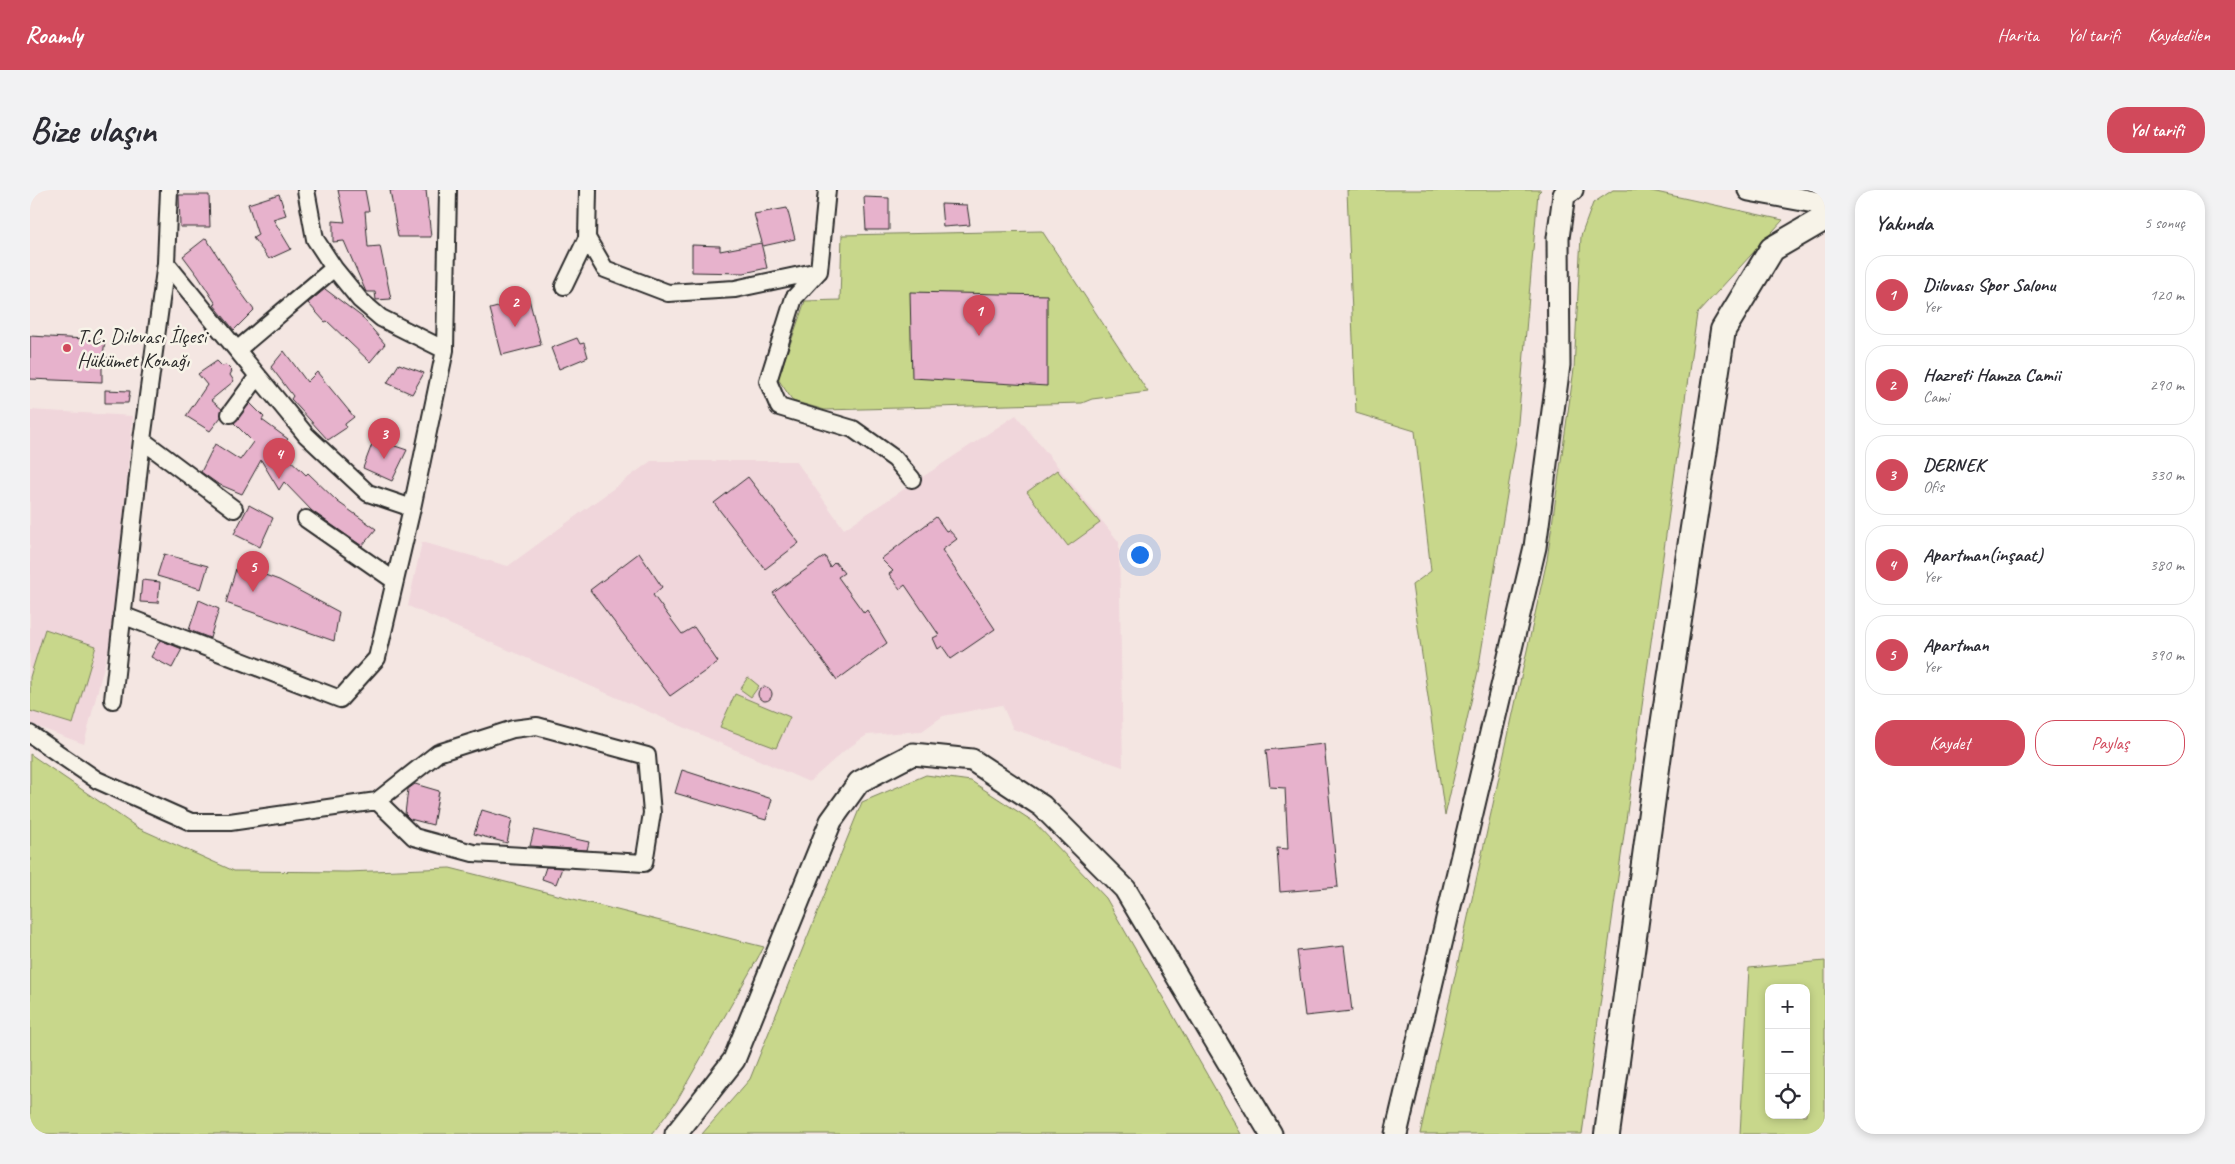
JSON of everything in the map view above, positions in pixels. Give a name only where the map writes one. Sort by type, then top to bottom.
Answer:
[{"type":"main road","points":[[1607,1134],[1661,739],[1723,330],[1772,248],[1825,218]]},
{"type":"street","points":[[113,700],[142,440],[166,263],[169,190]]},
{"type":"street","points":[[306,190],[315,239],[334,268],[360,300],[381,318],[445,350]]},
{"type":"street","points":[[122,615],[340,699],[377,658],[412,508],[445,350],[448,190]]},
{"type":"street","points":[[564,286],[587,238],[588,190]]},
{"type":"street","points":[[827,190],[819,271],[794,298],[768,381],[779,407],[853,429],[895,459],[912,479]]},
{"type":"street","points":[[1396,1134],[1535,547],[1559,365],[1558,238],[1564,195],[1572,190]]},
{"type":"street","points":[[1749,190],[1825,204]]},
{"type":"street","points":[[587,238],[605,269],[668,293],[735,289],[819,271]]},
{"type":"street","points":[[166,263],[306,436],[368,493],[412,508]]},
{"type":"street","points":[[237,350],[334,268]]},
{"type":"street","points":[[230,414],[258,376]]},
{"type":"street","points":[[142,440],[234,509]]},
{"type":"street","points":[[306,519],[395,581]]},
{"type":"street","points":[[30,734],[97,780],[191,822],[230,822],[377,801],[438,753],[513,729],[537,726],[647,756],[652,813],[644,863],[546,859],[473,853],[414,837],[377,801]]},
{"type":"street","points":[[676,1134],[734,1060],[831,821],[859,782],[913,754],[972,760],[1042,806],[1125,889],[1271,1134]]},
{"type":"shaded area","points":[[30,410],[133,416],[112,635],[84,744],[30,724]]},
{"type":"shaded area","points":[[1016,415],[1119,542],[1123,767],[1013,729],[1002,705],[943,716],[922,731],[867,735],[844,751],[809,782],[408,606],[422,542],[508,566],[651,461],[796,461],[844,529]]},
{"type":"green space","points":[[1347,190],[1541,190],[1538,193],[1517,434],[1478,671],[1445,816],[1412,585],[1431,571],[1415,431],[1356,413]]},
{"type":"green space","points":[[1613,190],[1647,190],[1783,220],[1697,314],[1582,1134],[1420,1134],[1547,560],[1574,369],[1581,236],[1593,203]]},
{"type":"green space","points":[[1042,231],[1148,392],[1092,399],[1082,403],[825,410],[793,401],[778,379],[805,301],[840,300],[842,235]]},
{"type":"green space","points":[[1057,470],[1100,523],[1068,546],[1027,492]]},
{"type":"green space","points":[[45,629],[96,646],[73,724],[30,711],[30,677]]},
{"type":"green space","points":[[748,677],[759,686],[751,697],[740,689]]},
{"type":"green space","points":[[735,694],[790,717],[776,748],[720,727]]},
{"type":"green space","points":[[30,754],[138,828],[234,871],[347,872],[450,868],[764,947],[676,1102],[652,1134],[30,1134]]},
{"type":"green space","points":[[926,775],[971,781],[1034,822],[1106,898],[1241,1134],[702,1134],[750,1079],[862,802]]},
{"type":"green space","points":[[1825,961],[1825,1134],[1740,1134],[1749,968]]},
{"type":"building","points":[[338,190],[365,190],[369,211],[365,211],[368,247],[380,246],[391,299],[376,300],[375,292],[366,292],[344,241],[333,242],[333,221],[345,222]]},
{"type":"building","points":[[390,190],[426,190],[431,237],[398,237]]},
{"type":"building","points":[[279,194],[286,215],[273,219],[291,249],[269,259],[253,238],[258,235],[248,204]]},
{"type":"building","points":[[179,195],[209,195],[210,227],[180,227]]},
{"type":"building","points":[[864,197],[889,198],[889,230],[866,230]]},
{"type":"building","points":[[941,204],[967,205],[970,225],[943,227]]},
{"type":"building","points":[[787,208],[795,239],[763,246],[754,214]]},
{"type":"building","points":[[206,238],[254,310],[234,330],[214,305],[216,304],[183,256]]},
{"type":"building","points":[[761,243],[767,268],[744,273],[692,272],[692,245],[720,246],[720,251]]},
{"type":"building","points":[[325,289],[362,317],[385,344],[370,362],[327,321],[325,322],[308,303]]},
{"type":"building","points":[[910,292],[1047,295],[1047,386],[912,378]]},
{"type":"building","points":[[529,299],[541,345],[502,355],[490,309]]},
{"type":"building","name":"T.C. Dilovası İlçesi Hükümet Konağı","points":[[30,336],[105,340],[103,356],[126,364],[102,366],[102,382],[30,379]]},
{"type":"building","points":[[577,338],[580,344],[584,343],[588,357],[559,369],[551,348]]},
{"type":"building","points":[[284,351],[307,382],[317,372],[354,417],[345,424],[346,428],[328,440],[291,399],[293,396],[271,367]]},
{"type":"building","points":[[217,361],[222,366],[226,365],[232,371],[230,375],[234,381],[211,400],[222,409],[221,417],[210,431],[186,416],[207,385],[198,374]]},
{"type":"building","points":[[399,364],[424,373],[412,394],[387,383]]},
{"type":"building","points":[[105,390],[130,391],[128,403],[105,403]]},
{"type":"building","points":[[250,403],[264,417],[262,420],[288,439],[279,449],[306,475],[308,473],[338,502],[376,529],[362,546],[312,511],[284,482],[279,490],[261,460],[242,494],[218,484],[201,472],[215,444],[240,460],[253,442],[234,423]]},
{"type":"building","points":[[374,439],[407,450],[392,481],[363,468]]},
{"type":"building","points":[[748,477],[799,543],[765,569],[714,503]]},
{"type":"building","points":[[249,505],[273,518],[260,547],[234,534]]},
{"type":"building","points":[[936,517],[946,531],[949,530],[957,539],[942,550],[995,629],[951,659],[942,646],[938,649],[933,638],[939,635],[905,585],[900,589],[889,574],[893,571],[881,559]]},
{"type":"building","points":[[639,553],[662,587],[653,595],[682,634],[694,627],[718,662],[670,696],[590,590]]},
{"type":"building","points":[[164,554],[208,566],[201,589],[157,576]]},
{"type":"building","points":[[825,556],[830,567],[835,562],[844,573],[838,577],[864,613],[867,610],[887,643],[837,680],[773,593]]},
{"type":"building","points":[[237,565],[279,580],[339,612],[334,641],[226,603]]},
{"type":"building","points":[[142,580],[160,582],[158,603],[140,602]]},
{"type":"building","points":[[199,600],[219,609],[210,638],[189,630]]},
{"type":"building","points":[[160,640],[182,649],[172,668],[151,657]]},
{"type":"building","points":[[762,687],[768,687],[772,694],[768,701],[762,701],[758,697],[758,691]]},
{"type":"building","points":[[1324,744],[1338,887],[1280,892],[1277,848],[1288,849],[1285,788],[1270,787],[1266,750]]},
{"type":"building","points":[[682,770],[772,799],[766,820],[675,793]]},
{"type":"building","points":[[415,784],[439,791],[433,825],[410,819],[405,814],[408,789]]},
{"type":"building","points":[[482,810],[512,819],[507,843],[474,834]]},
{"type":"building","points":[[534,830],[589,842],[587,850],[530,846]]},
{"type":"building","points":[[546,867],[562,868],[556,884],[542,879]]},
{"type":"building","points":[[1344,946],[1352,1011],[1305,1016],[1297,951]]},
{"type":"place","name":"Hazreti Hamza Camii","points":[[515,327]]},
{"type":"place","name":"Dilovası Spor Salonu","points":[[979,336]]},
{"type":"place","name":"T.C. Dilovası İlçesi Hükümet Konağı","points":[[67,348]]},
{"type":"place","name":"DERNEK","points":[[384,459]]},
{"type":"place","name":"Apartman(inşaat)","points":[[279,479]]},
{"type":"place","name":"Apartman","points":[[253,592]]}]
